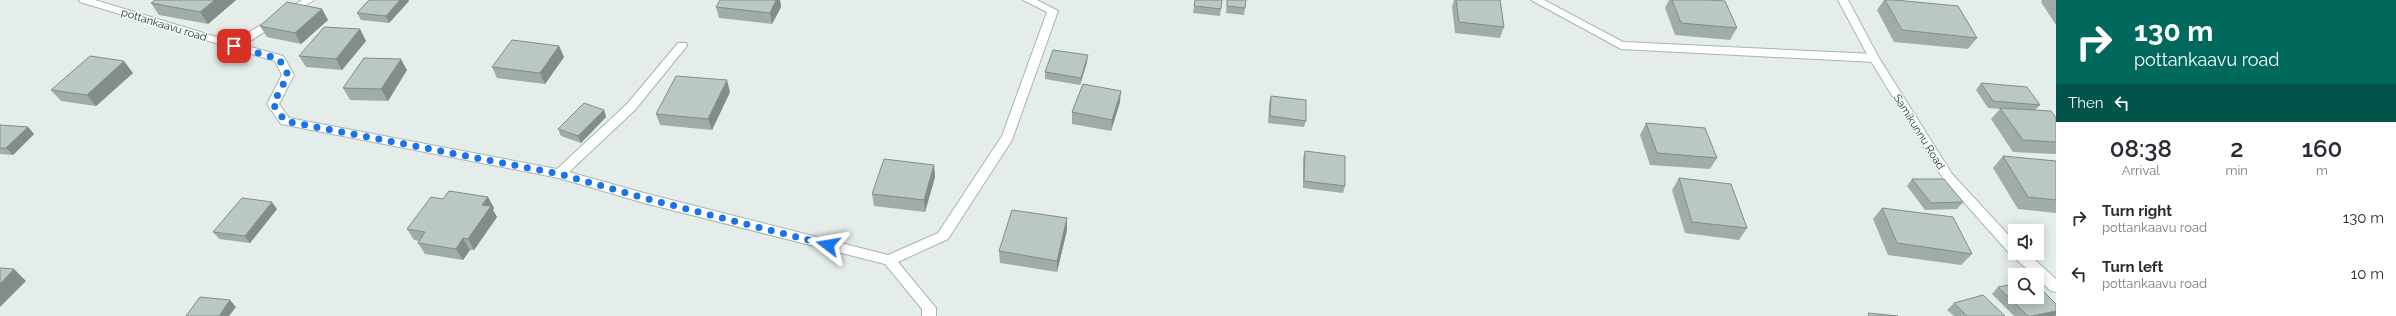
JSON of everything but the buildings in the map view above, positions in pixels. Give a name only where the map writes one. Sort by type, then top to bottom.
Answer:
[{"type":"street","name":"pottankaavu road","points":[[84,0],[279,59],[288,75],[273,104],[285,121],[560,174],[644,198],[889,260]]},
{"type":"street","points":[[234,46],[309,0]]},
{"type":"street","points":[[929,312],[889,260],[943,236],[1008,137],[1053,12],[1028,0]]},
{"type":"street","points":[[1536,0],[1621,45],[1874,58]]},
{"type":"street","name":"Samikunnu Road","points":[[1843,0],[1874,58],[1948,177],[2008,242]]},
{"type":"street","points":[[560,174],[630,107],[682,45]]},
{"type":"street","points":[[2026,260],[2056,287]]},
{"type":"route","points":[[234,46],[279,59],[288,75],[273,104],[285,121],[560,174],[644,198],[828,245]]}]
